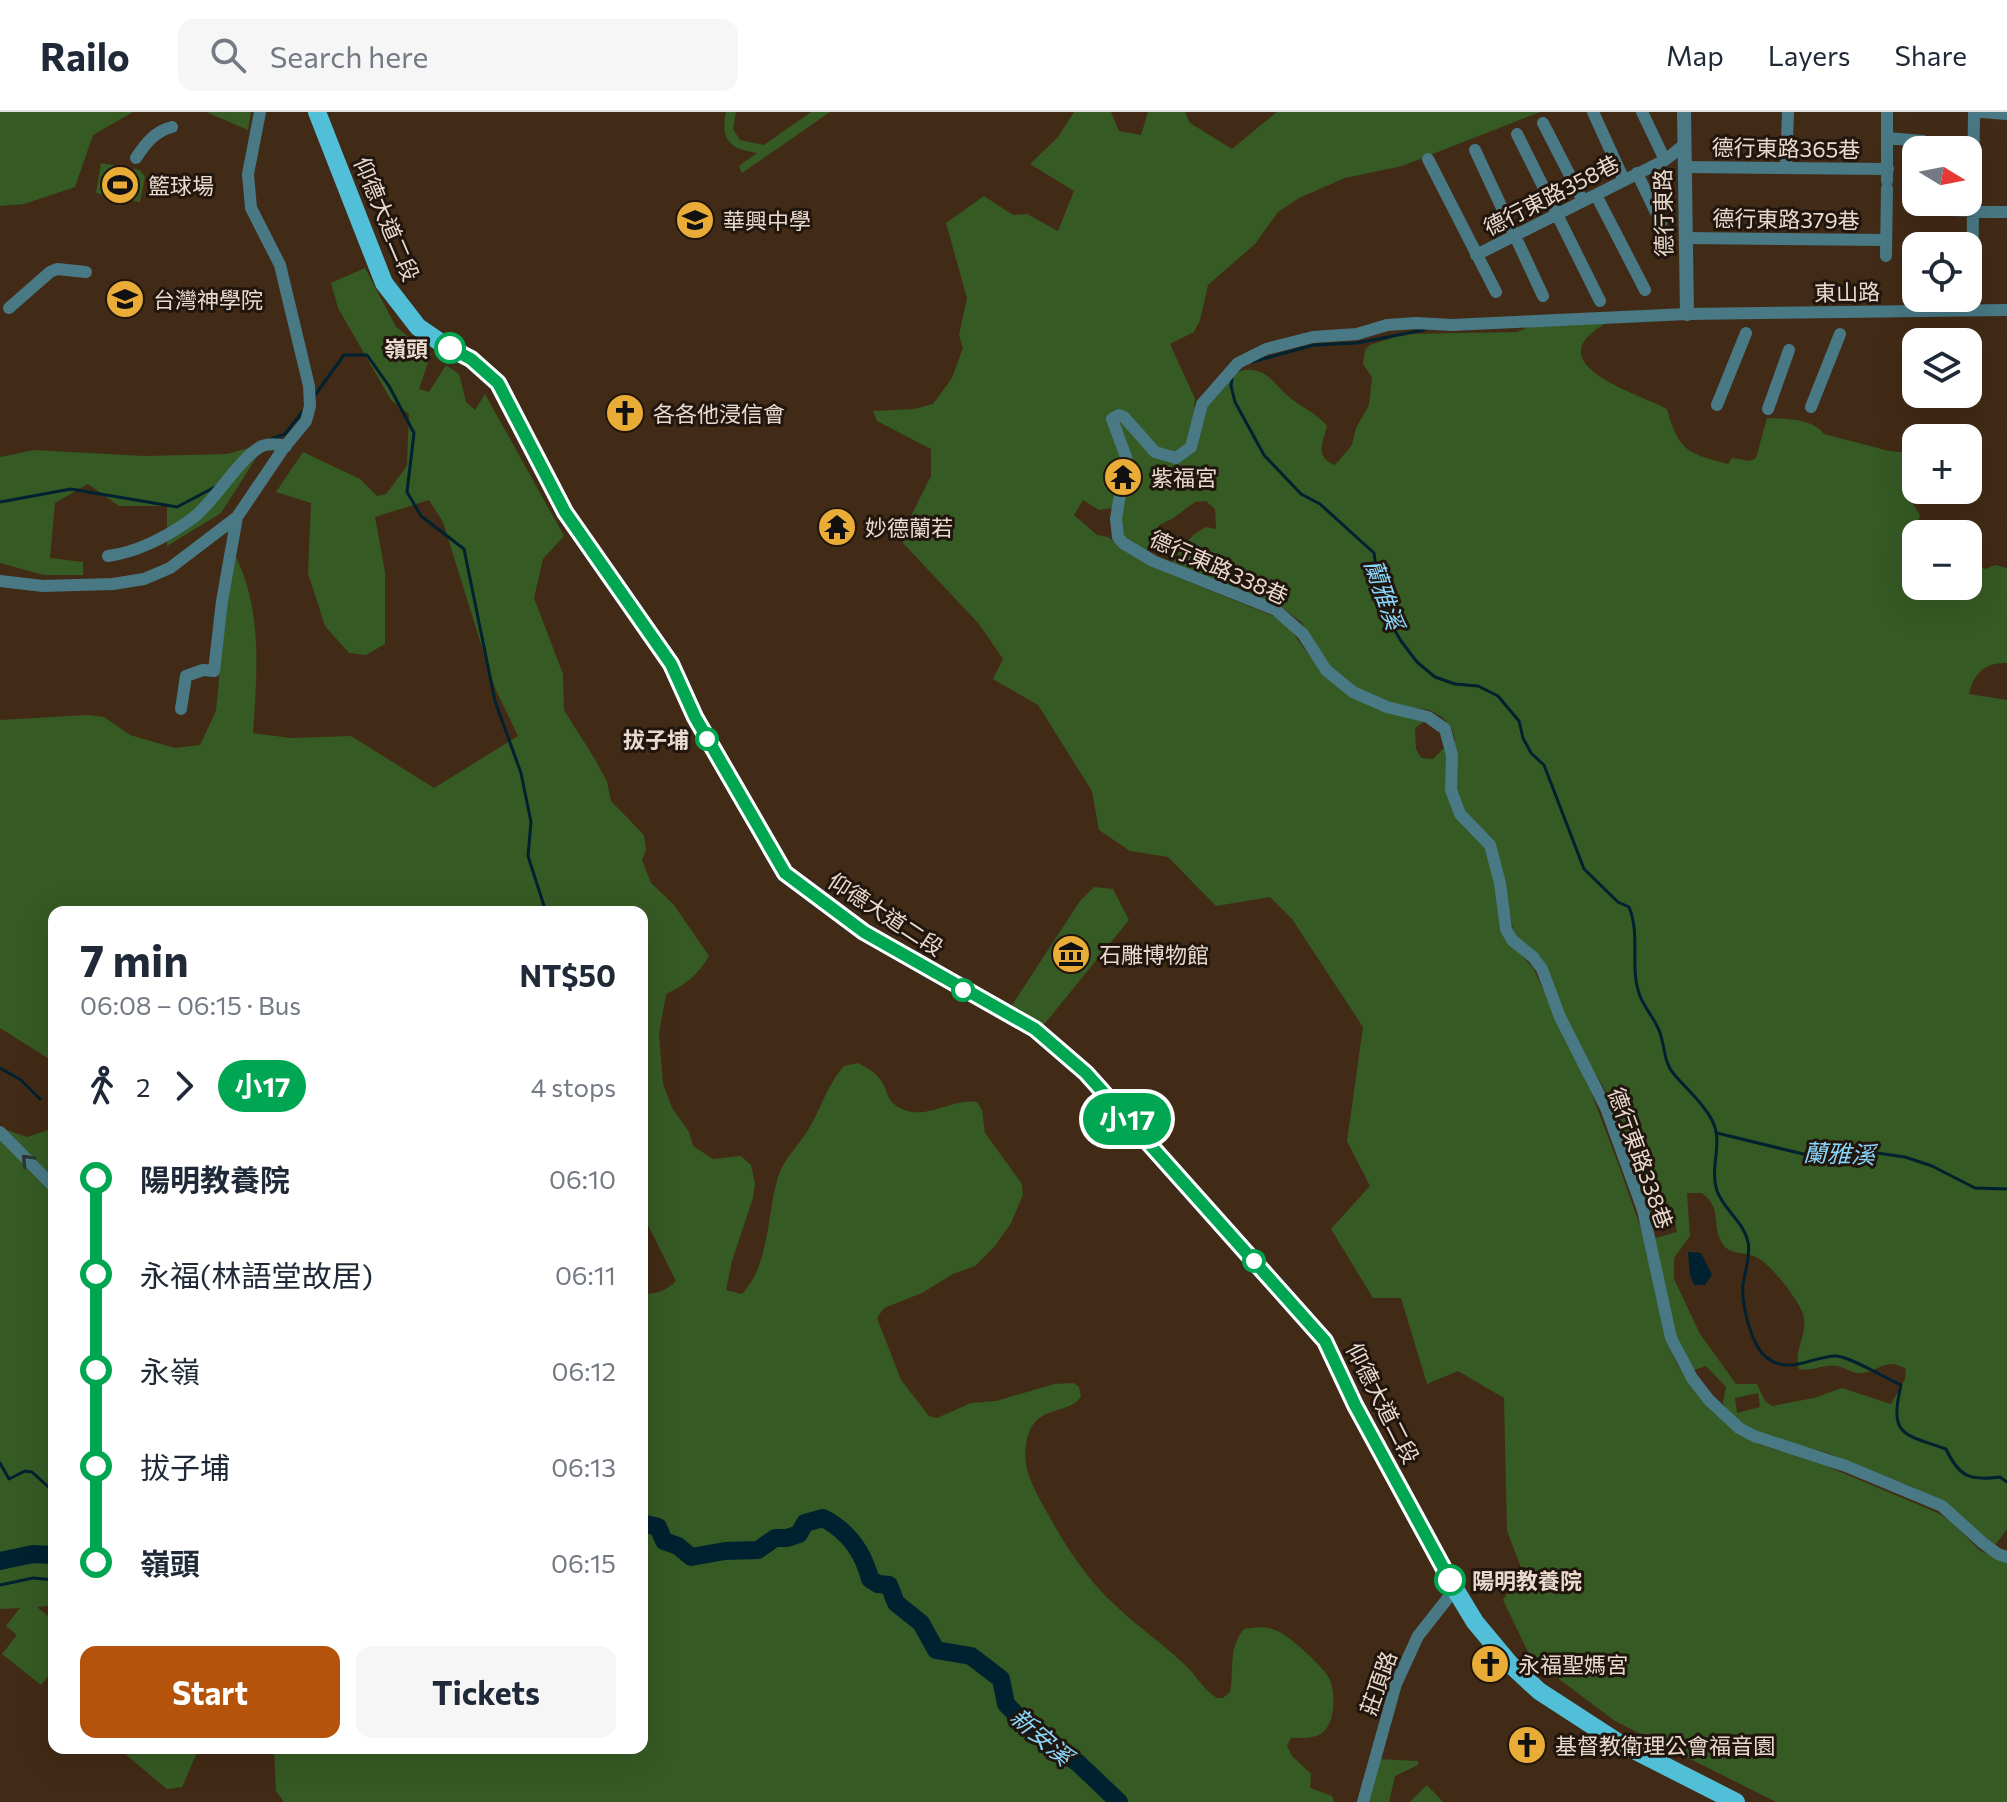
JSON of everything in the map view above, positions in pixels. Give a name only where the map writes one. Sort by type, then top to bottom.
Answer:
[{"type":"main road","name":"仰德大道二段","points":[[317,112],[384,283],[418,327],[471,359],[498,383],[565,512],[671,664],[695,717],[785,873],[864,932],[1035,1029],[1086,1073],[1325,1341],[1355,1405],[1455,1589],[1475,1622],[1510,1664],[1539,1691],[1616,1741],[1736,1802]]},
{"type":"street","points":[[0,581],[55,586],[113,584],[144,579],[170,568],[237,517],[306,421],[310,406],[309,386],[280,265],[258,225],[249,196],[248,174],[260,112]]},
{"type":"street","points":[[1593,112],[1624,180]]},
{"type":"street","points":[[1642,112],[1665,160]]},
{"type":"street","name":"德行東路","points":[[1684,112],[1687,314]]},
{"type":"street","points":[[1786,168],[1788,112]]},
{"type":"street","name":"德行東路379巷","points":[[1886,256],[1887,112]]},
{"type":"street","points":[[1974,112],[1974,136]]},
{"type":"street","points":[[1981,112],[2007,114]]},
{"type":"street","points":[[1543,123],[1583,201]]},
{"type":"street","points":[[136,158],[146,142],[172,127]]},
{"type":"street","points":[[1517,134],[1600,301]]},
{"type":"street","points":[[1887,138],[1902,139]]},
{"type":"street","name":"德行東路358巷","points":[[1476,255],[1665,160],[1684,145]]},
{"type":"street","points":[[1475,150],[1543,296]]},
{"type":"street","points":[[1428,159],[1496,292]]},
{"type":"street","name":"德行東路365巷","points":[[1684,167],[1786,168],[1887,179]]},
{"type":"street","points":[[1637,173],[1661,223]]},
{"type":"street","points":[[1596,195],[1645,290]]},
{"type":"street","points":[[1982,211],[2007,212]]},
{"type":"street","name":"德行東路379巷","points":[[1686,238],[1886,240]]},
{"type":"street","points":[[9,308],[50,272],[57,269],[86,272]]},
{"type":"street","name":"東山路","points":[[1982,310],[2007,310]]},
{"type":"street","name":"東山路","points":[[1687,314],[1902,311]]},
{"type":"street","name":"德行東路338巷","points":[[1687,314],[1387,325],[1357,334],[1313,337],[1266,349],[1238,363],[1213,391],[1198,415],[1191,447],[1176,458],[1161,455],[1124,417],[1114,417],[1113,428],[1126,457],[1116,519],[1118,537],[1133,551],[1153,561],[1276,610],[1303,634],[1326,670],[1353,692],[1387,707],[1428,717],[1445,729],[1452,755],[1451,790],[1460,814],[1490,845],[1500,883],[1506,929],[1512,940],[1542,969],[1560,1017],[1606,1108],[1643,1210],[1671,1338],[1692,1378],[1709,1400],[1731,1422],[1754,1436],[1846,1466],[1942,1506],[1983,1543],[2007,1557]]},
{"type":"street","points":[[1717,405],[1746,333]]},
{"type":"street","points":[[1811,407],[1840,334]]},
{"type":"street","points":[[1768,409],[1789,350]]},
{"type":"street","points":[[108,556],[124,554],[173,532],[200,511],[251,454],[263,445],[276,443],[286,446]]},
{"type":"street","points":[[181,709],[186,676],[203,670],[214,671],[224,586],[237,517]]},
{"type":"street","points":[[0,1132],[48,1181]]},
{"type":"street","name":"莊頂路","points":[[1363,1802],[1396,1684],[1418,1636],[1455,1589]]},
{"type":"green space","points":[[0,112],[133,112],[93,135],[75,187],[24,204],[0,206]]},
{"type":"green space","points":[[206,112],[251,112],[248,130]]},
{"type":"green space","points":[[726,112],[736,112],[733,129],[740,140],[764,145],[811,112],[830,112],[742,173],[739,166],[757,153],[740,149],[729,142],[725,130]]},
{"type":"green space","points":[[1074,112],[1111,112],[1119,131],[1141,135],[1148,112],[1185,112],[1190,123],[1232,149],[1277,112],[1540,112],[1402,166],[1345,178],[1299,198],[1278,212],[1255,244],[1208,285],[1194,332],[1170,344],[1195,399],[1191,441],[1177,452],[1159,450],[1117,412],[1121,459],[1113,508],[1099,510],[1083,500],[1074,515],[1097,535],[1108,537],[1162,571],[1278,618],[1317,666],[1356,698],[1425,721],[1415,728],[1416,749],[1421,758],[1433,759],[1443,749],[1447,750],[1446,787],[1487,848],[1508,940],[1533,968],[1591,1092],[1619,1166],[1647,1246],[1667,1343],[1678,1366],[1712,1411],[1736,1433],[1758,1444],[1824,1465],[1936,1512],[1951,1521],[1979,1550],[2007,1563],[2007,1802],[1776,1802],[1615,1721],[1531,1658],[1503,1600],[1522,1570],[1507,1531],[1504,1398],[1458,1371],[1427,1384],[1401,1298],[1373,1298],[1331,1229],[1370,1186],[1347,1141],[1363,1027],[1292,919],[1270,897],[1216,906],[1168,857],[1130,851],[1099,830],[1092,791],[1038,705],[993,679],[1003,659],[979,624],[903,543],[910,518],[931,476],[931,449],[877,421],[873,411],[914,409],[933,404],[952,378],[963,348],[959,335],[967,298],[946,223],[984,196],[1013,215],[1027,214],[1058,231],[1074,191],[1030,164],[1058,137]]},
{"type":"green space","name":"籃球場","points":[[101,163],[140,170],[145,177],[140,202],[96,193]]},
{"type":"green space","points":[[365,268],[396,327],[431,354],[419,389],[429,392],[446,365],[459,374],[466,402],[475,410],[485,394],[564,536],[543,559],[534,598],[563,674],[564,710],[607,782],[611,801],[644,835],[646,850],[642,860],[651,883],[674,905],[709,956],[690,979],[666,994],[659,1034],[663,1084],[672,1108],[689,1132],[693,1146],[713,1159],[741,1156],[751,1165],[755,1184],[753,1198],[732,1261],[726,1290],[742,1294],[758,1269],[781,1170],[844,1066],[858,1063],[872,1071],[882,1082],[892,1102],[904,1110],[925,1112],[956,1103],[977,1102],[982,1110],[985,1133],[1022,1184],[1023,1195],[1011,1223],[995,1246],[975,1266],[884,1308],[877,1318],[901,1380],[929,1416],[937,1418],[971,1403],[996,1401],[1054,1384],[1074,1383],[1079,1387],[1081,1396],[1076,1402],[1036,1422],[1026,1445],[1030,1478],[1060,1536],[1106,1596],[1187,1667],[1217,1698],[1223,1698],[1230,1692],[1234,1651],[1244,1629],[1260,1627],[1275,1630],[1314,1660],[1332,1686],[1334,1701],[1330,1723],[1322,1733],[1291,1738],[1287,1746],[1292,1756],[1311,1774],[1310,1788],[1332,1796],[1334,1802],[284,1802],[276,1791],[274,1754],[648,1754],[648,1294],[660,1292],[676,1281],[648,1225],[648,906],[48,906],[48,1058],[0,1028],[0,720],[87,715],[104,717],[130,735],[175,748],[200,745],[216,711],[226,601],[234,553],[250,596],[254,618],[253,733],[291,738],[351,736],[434,788],[518,736],[494,686],[443,522],[429,500],[375,517],[385,572],[385,644],[366,655],[349,653],[325,626],[308,573],[311,503],[276,492],[303,452],[360,479],[377,496],[386,494],[407,466],[409,414],[391,400],[338,308],[331,283]]},
{"type":"green space","points":[[1603,322],[1585,339],[1581,353],[1587,365],[1617,386],[1667,409],[1681,442],[1703,457],[1728,464],[1732,458],[1750,461],[1756,458],[1767,418],[1806,422],[1824,434],[1902,452],[1902,504],[1913,504],[1920,515],[1918,520],[1902,520],[1902,600],[1982,600],[1982,568],[1995,565],[2007,568],[2007,663],[1992,664],[1982,670],[1969,694],[2007,700],[2007,1529],[1995,1545],[1913,1487],[1828,1453],[1756,1433],[1731,1416],[1723,1403],[1726,1387],[1706,1366],[1694,1370],[1676,1339],[1655,1238],[1677,1232],[1672,1208],[1650,1212],[1641,1179],[1608,1095],[1580,1047],[1552,986],[1515,937],[1492,842],[1465,814],[1455,789],[1455,740],[1452,729],[1442,717],[1430,710],[1401,706],[1368,696],[1324,662],[1301,622],[1282,607],[1172,561],[1193,535],[1206,527],[1216,529],[1215,509],[1206,501],[1195,502],[1159,525],[1146,551],[1129,542],[1121,531],[1120,519],[1128,482],[1118,417],[1147,449],[1186,456],[1203,414],[1222,385],[1246,370],[1260,372],[1327,426],[1322,454],[1335,465],[1352,445],[1356,428],[1369,405],[1372,377],[1363,364],[1365,350],[1370,345],[1404,334],[1517,332],[1534,325]],"holes":[[[1687,1193],[1702,1193],[1715,1211],[1719,1236],[1725,1247],[1762,1261],[1796,1300],[1804,1321],[1798,1355],[1799,1369],[1833,1365],[1864,1373],[1886,1365],[1898,1365],[1906,1369],[1905,1379],[1891,1404],[1842,1388],[1814,1398],[1772,1406],[1765,1401],[1757,1384],[1736,1384],[1700,1334],[1674,1279],[1674,1258],[1690,1236]],[[1758,1393],[1760,1407],[1737,1413],[1735,1398]]]},
{"type":"green space","points":[[269,442],[221,513],[167,546],[167,506],[119,506],[88,484],[55,503],[50,558],[83,562],[83,575],[44,575],[0,563],[0,457],[34,450],[144,456],[227,454]]},
{"type":"green space","points":[[1094,887],[1113,889],[1129,920],[1042,1027],[1012,1005],[1080,901]]},
{"type":"green space","points":[[0,1128],[27,1137],[48,1130],[48,1552],[0,1560]]},
{"type":"green space","points":[[48,1559],[48,1606],[37,1607],[48,1616],[48,1676],[41,1685],[2,1654],[17,1635],[6,1626],[20,1608],[0,1609],[0,1568]]},
{"type":"green space","points":[[125,1754],[196,1754],[182,1787],[167,1789]]},
{"type":"green space","points":[[1379,1759],[1418,1761],[1418,1765],[1395,1776],[1389,1802],[1367,1802]]},
{"type":"green space","points":[[1427,1785],[1443,1802],[1410,1802]]},
{"type":"water","points":[[1688,1252],[1701,1253],[1712,1275],[1705,1285],[1694,1285]]},
{"type":"waterway","name":"蘭雅溪","points":[[1252,362],[1314,345],[1357,343],[1424,330]]},
{"type":"waterway","points":[[315,395],[344,355],[367,355],[389,386],[414,433],[407,492],[421,516],[464,549],[495,701],[521,773],[531,822],[528,856],[544,906]]},
{"type":"waterway","name":"蘭雅溪","points":[[1232,379],[1235,402],[1264,455],[1301,494],[1320,504],[1374,553],[1390,622],[1417,662],[1435,677],[1455,684],[1478,686],[1498,696],[1519,721],[1531,753],[1544,765],[1584,869],[1618,902],[1629,907],[1640,996],[1658,1028],[1670,1069],[1704,1107],[1715,1129],[1715,1182],[1720,1198],[1742,1228],[1748,1242],[1744,1302],[1748,1323],[1761,1351],[1783,1365],[1842,1357],[1901,1385],[1897,1414],[1903,1430],[1919,1440],[1946,1449],[1956,1466],[1967,1475],[2000,1477],[2007,1482]]},
{"type":"waterway","points":[[271,439],[285,434],[303,411]]},
{"type":"waterway","points":[[0,502],[71,489],[177,507],[215,487]]},
{"type":"waterway","points":[[0,1068],[21,1080],[40,1099]]},
{"type":"waterway","name":"蘭雅溪","points":[[1717,1133],[1803,1154],[1856,1150],[1905,1157],[1932,1166],[1975,1188],[2007,1189]]},
{"type":"waterway","points":[[0,1463],[9,1479],[25,1471],[32,1472],[48,1487]]},
{"type":"waterway","name":"新安溪","points":[[648,1524],[658,1527],[664,1541],[678,1546],[691,1557],[725,1551],[758,1550],[775,1538],[799,1534],[805,1523],[823,1518],[832,1523],[853,1543],[870,1579],[889,1585],[896,1603],[921,1623],[936,1650],[971,1656],[1001,1679],[1006,1704],[1032,1731],[1078,1763],[1119,1802]]},
{"type":"waterway","name":"新安溪","points":[[0,1561],[33,1554],[48,1555]]},
{"type":"waterway","points":[[0,1585],[33,1578],[48,1579]]},
{"type":"bus line","name":"小17","points":[[450,348],[471,359],[498,383],[565,512],[671,664],[695,717],[785,873],[864,932],[991,1007],[1035,1029],[1086,1073],[1325,1341],[1355,1405],[1450,1580]]},
{"type":"place","name":"籃球場","points":[[120,185]]},
{"type":"place","name":"華興中學","points":[[695,220]]},
{"type":"place","name":"台灣神學院","points":[[125,299]]},
{"type":"place","name":"嶺頭","points":[[450,348]]},
{"type":"place","name":"各各他浸信會","points":[[625,413]]},
{"type":"place","name":"紫福宮","points":[[1123,477]]},
{"type":"place","name":"妙德蘭若","points":[[837,527]]},
{"type":"place","name":"拔子埔","points":[[707,739]]},
{"type":"place","name":"石雕博物館","points":[[1071,954]]},
{"type":"place","name":"陽明教養院","points":[[1450,1580]]},
{"type":"place","name":"永福聖媽宮","points":[[1490,1664]]},
{"type":"place","name":"基督教衛理公會福音園","points":[[1527,1745]]}]
